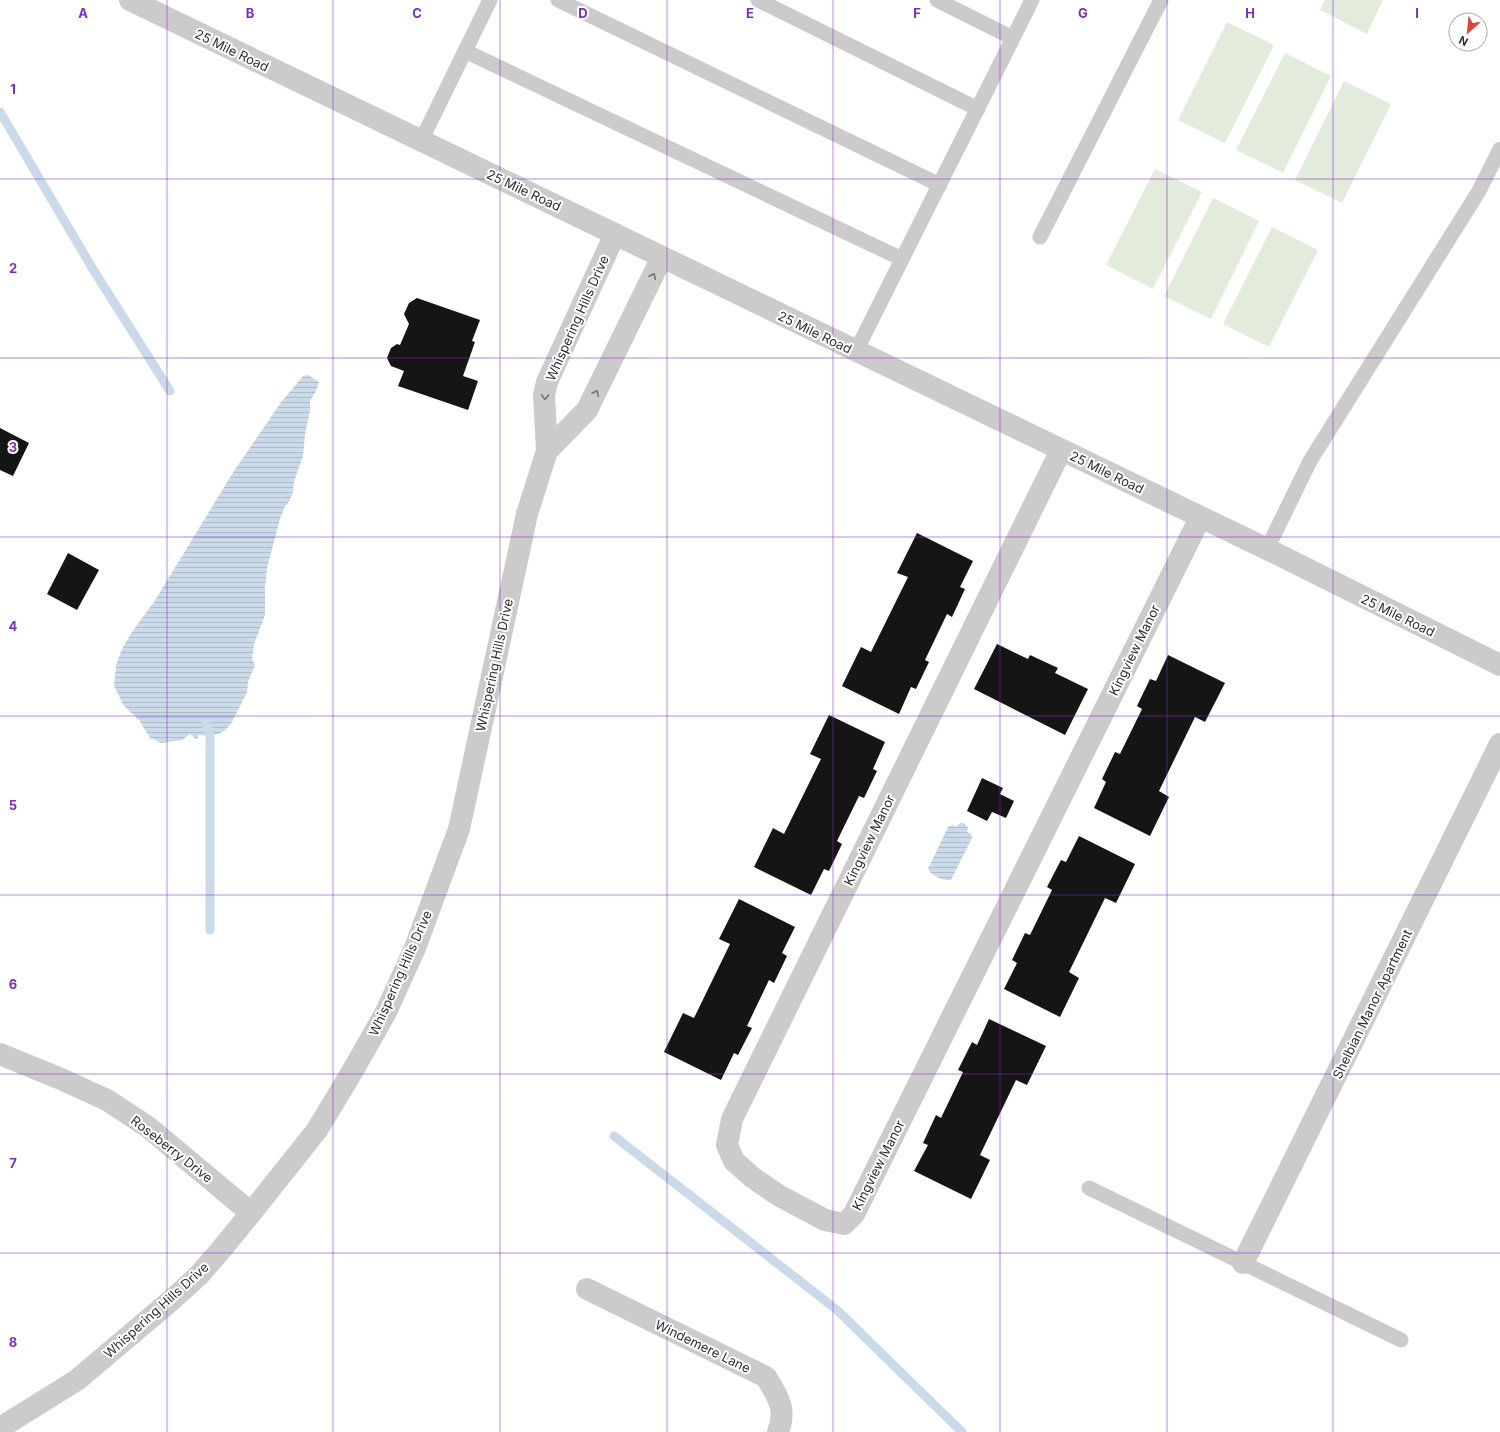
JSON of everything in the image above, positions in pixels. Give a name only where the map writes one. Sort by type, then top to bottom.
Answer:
[{"type":"street","name":"25 Mile Road","points":[[130,0],[1061,450],[1500,665]]},
{"type":"street","name":"Whispering Hills Drive","points":[[0,1428],[78,1380],[198,1276],[252,1213],[317,1130],[386,1012],[415,948],[459,828],[527,514],[547,451],[544,395],[547,382],[615,234]]},
{"type":"street","name":"Whispering Hills Drive","points":[[547,451],[587,410],[662,257]]},
{"type":"street","name":"Kingview Manor","points":[[1061,450],[732,1119],[727,1145],[734,1161],[752,1177],[778,1195],[825,1220],[844,1224],[854,1214],[1200,518]]},
{"type":"street","name":"Shelbian Manor Apartment","points":[[1243,1263],[1500,744]]},
{"type":"street","name":"Roseberry Drive","points":[[0,1054],[107,1100],[148,1127],[252,1213]]},
{"type":"street","name":"Windemere Lane","points":[[587,1289],[766,1377],[779,1399],[782,1421],[778,1432]]},
{"type":"lane","points":[[421,141],[490,0]]},
{"type":"lane","points":[[558,0],[940,185]]},
{"type":"lane","points":[[758,0],[978,108]]},
{"type":"lane","points":[[937,0],[1013,38]]},
{"type":"lane","points":[[856,351],[1032,0]]},
{"type":"lane","points":[[1040,237],[1160,0]]},
{"type":"lane","points":[[465,51],[902,259]]},
{"type":"lane","points":[[1267,550],[1310,461],[1479,191],[1500,149]]},
{"type":"lane","points":[[1089,1188],[1401,1340]]},
{"type":"shaded area","points":[[1325,0],[1383,0],[1367,34],[1320,10]]},
{"type":"shaded area","points":[[1227,22],[1274,45],[1225,143],[1178,120]]},
{"type":"shaded area","points":[[1285,53],[1331,76],[1283,173],[1236,150]]},
{"type":"shaded area","points":[[1344,81],[1391,104],[1342,203],[1295,180]]},
{"type":"shaded area","points":[[1155,169],[1202,192],[1153,289],[1106,265]]},
{"type":"shaded area","points":[[1213,198],[1259,221],[1211,319],[1164,296]]},
{"type":"shaded area","points":[[1272,227],[1318,250],[1269,347],[1223,324]]},
{"type":"water","points":[[308,375],[319,382],[310,401],[310,411],[305,434],[303,456],[294,481],[293,492],[280,519],[267,568],[265,615],[254,644],[252,659],[255,665],[248,682],[247,692],[231,724],[224,731],[210,736],[198,735],[198,738],[196,739],[190,734],[182,740],[161,743],[150,738],[139,720],[124,706],[114,686],[116,665],[122,649],[132,632],[154,602],[234,471],[282,401],[303,376]]},
{"type":"water","points":[[960,823],[964,823],[968,828],[967,832],[971,834],[972,838],[951,880],[941,879],[932,874],[928,869],[948,827],[952,825],[956,827]]},
{"type":"building","points":[[417,298],[480,320],[472,341],[475,342],[463,376],[478,381],[468,410],[398,386],[404,371],[391,366],[387,358],[391,348],[397,344],[400,345],[409,324],[404,314],[409,303]]},
{"type":"building","points":[[0,428],[29,443],[13,476],[0,470]]},
{"type":"building","points":[[917,533],[973,561],[960,587],[965,589],[952,617],[947,614],[925,660],[929,662],[916,689],[911,687],[899,714],[842,686],[861,647],[871,652],[908,577],[897,573]]},
{"type":"building","points":[[68,553],[99,570],[77,610],[47,594]]},
{"type":"building","points":[[997,644],[1028,659],[1030,655],[1058,668],[1055,673],[1088,689],[1065,735],[974,689]]},
{"type":"building","points":[[1168,655],[1225,683],[1205,722],[1195,717],[1159,791],[1169,797],[1150,836],[1094,808],[1106,782],[1102,779],[1115,752],[1120,754],[1142,709],[1137,706],[1150,679],[1156,681]]},
{"type":"building","points":[[829,715],[885,742],[873,769],[877,771],[864,798],[859,796],[837,841],[842,844],[829,871],[824,869],[811,895],[754,867],[773,828],[784,834],[821,759],[810,754]]},
{"type":"building","points":[[982,778],[1003,788],[1000,794],[1014,801],[1006,818],[992,812],[987,821],[967,811]]},
{"type":"building","points":[[1079,836],[1135,864],[1116,903],[1105,898],[1069,972],[1079,978],[1060,1017],[1004,989],[1017,963],[1012,960],[1025,933],[1030,935],[1052,890],[1047,887],[1061,860],[1066,862]]},
{"type":"building","points":[[739,899],[795,927],[782,953],[787,956],[774,983],[769,980],[747,1026],[752,1028],[738,1055],[734,1053],[721,1080],[664,1052],[683,1013],[694,1018],[730,944],[719,939]]},
{"type":"building","points":[[989,1019],[1046,1046],[1027,1085],[1016,1080],[980,1155],[990,1160],[971,1199],[914,1171],[928,1145],[923,1143],[936,1115],[941,1118],[963,1072],[958,1070],[972,1042],[977,1045]]},
{"type":"waterway","points":[[0,112],[94,271],[170,391]]},
{"type":"waterway","points":[[206,724],[210,736],[210,930]]},
{"type":"waterway","points":[[614,1136],[837,1310],[962,1432]]}]
